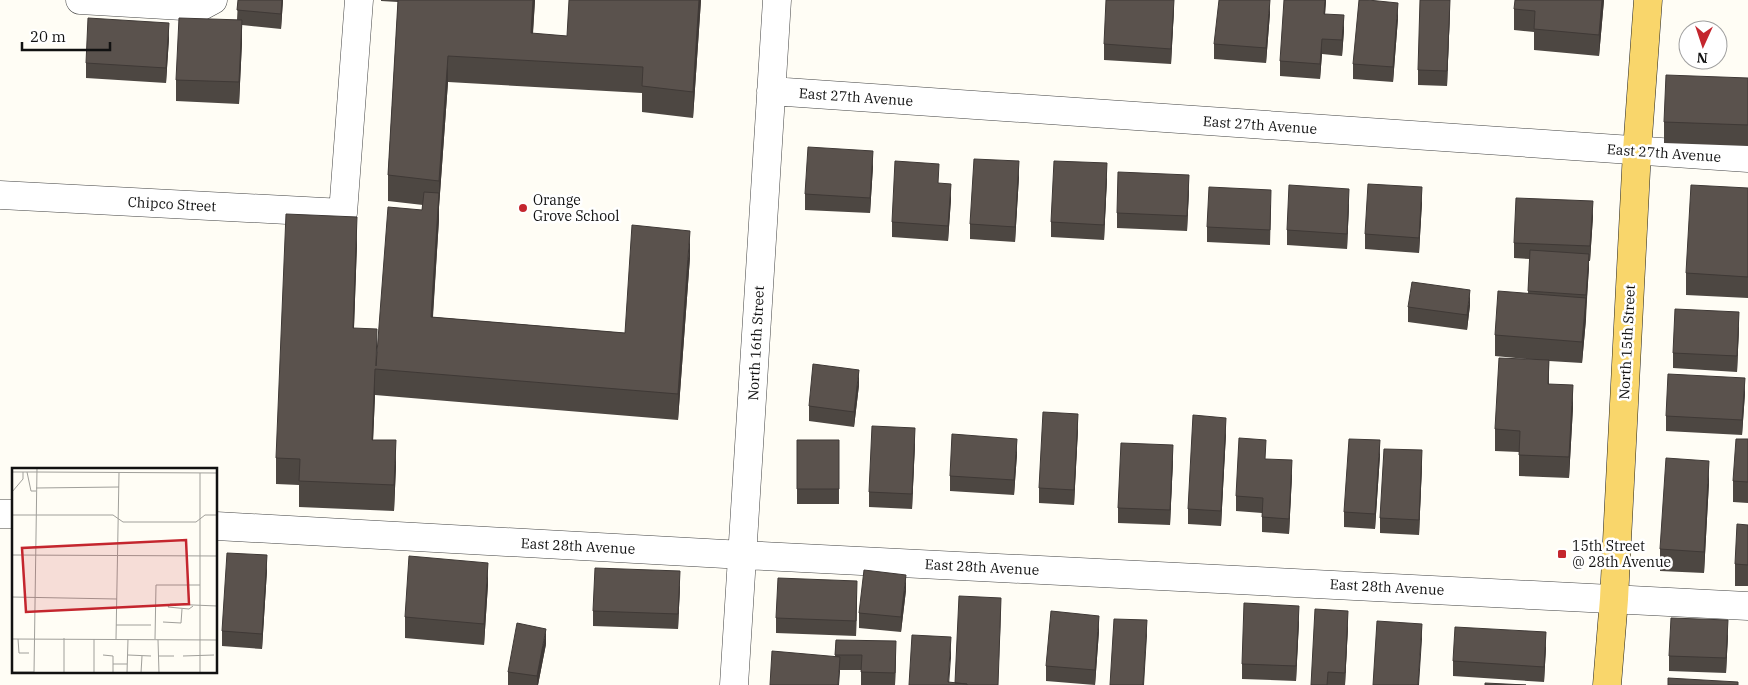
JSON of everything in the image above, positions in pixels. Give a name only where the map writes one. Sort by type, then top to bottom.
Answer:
[{"type":"main road","name":"North 15th Street","points":[[1607,685],[1614,599],[1637,151],[1648,0]]},
{"type":"street","points":[[80,0],[200,7],[213,0]]},
{"type":"street","name":"Chipco Street","points":[[0,195],[344,213],[359,0]]},
{"type":"street","name":"North 16th Street","points":[[734,685],[777,0]]},
{"type":"street","name":"East 27th Avenue","points":[[771,91],[1748,158]]},
{"type":"street","name":"East 28th Avenue","points":[[218,526],[1748,606]]},
{"type":"building","points":[[238,0],[282,0],[281,14],[237,10]]},
{"type":"building","points":[[398,0],[533,0],[531,33],[567,36],[569,0],[699,0],[693,92],[642,86],[643,67],[448,56],[439,181],[388,175]]},
{"type":"building","points":[[1106,0],[1174,0],[1171,49],[1104,44]]},
{"type":"building","points":[[1219,0],[1270,0],[1266,48],[1214,44]]},
{"type":"building","points":[[1284,0],[1325,0],[1324,14],[1344,15],[1342,40],[1322,39],[1320,64],[1280,61]]},
{"type":"building","points":[[1359,0],[1398,3],[1393,67],[1353,64]]},
{"type":"building","points":[[1420,0],[1450,0],[1447,71],[1418,70]]},
{"type":"building","points":[[1515,0],[1602,0],[1599,35],[1534,29],[1535,11],[1514,9]]},
{"type":"building","points":[[88,18],[169,23],[166,68],[86,63]]},
{"type":"building","points":[[179,18],[242,20],[239,82],[176,80]]},
{"type":"building","points":[[1666,75],[1748,78],[1748,125],[1664,122]]},
{"type":"building","points":[[808,147],[873,151],[870,198],[805,194]]},
{"type":"building","points":[[974,159],[1019,161],[1015,227],[970,224]]},
{"type":"building","points":[[895,161],[939,164],[938,183],[951,184],[948,226],[892,222]]},
{"type":"building","points":[[1054,161],[1107,163],[1104,225],[1051,222]]},
{"type":"building","points":[[1118,172],[1189,175],[1187,216],[1117,213]]},
{"type":"building","points":[[1368,184],[1422,187],[1419,238],[1365,234]]},
{"type":"building","points":[[1289,185],[1349,189],[1347,234],[1287,230]]},
{"type":"building","points":[[1691,185],[1748,188],[1748,277],[1686,273]]},
{"type":"building","points":[[1209,187],[1271,190],[1270,230],[1207,227]]},
{"type":"building","points":[[424,192],[439,193],[431,317],[625,333],[632,225],[690,231],[678,394],[375,369],[372,440],[396,440],[394,485],[299,481],[300,459],[276,458],[286,214],[357,217],[353,328],[377,329],[376,366],[388,207],[422,210]]},
{"type":"building","points":[[1516,198],[1593,201],[1590,246],[1514,243]]},
{"type":"building","points":[[1530,250],[1589,254],[1586,295],[1528,291]]},
{"type":"building","points":[[1412,282],[1470,290],[1467,315],[1408,307]]},
{"type":"building","points":[[1498,291],[1586,298],[1582,342],[1495,335]]},
{"type":"building","points":[[1675,309],[1739,312],[1737,356],[1673,353]]},
{"type":"building","points":[[1499,358],[1549,360],[1548,384],[1573,385],[1569,457],[1519,455],[1520,431],[1495,429]]},
{"type":"building","points":[[813,364],[859,370],[854,412],[809,406]]},
{"type":"building","points":[[1668,374],[1745,378],[1742,420],[1666,416]]},
{"type":"building","points":[[1043,412],[1078,414],[1074,490],[1039,488]]},
{"type":"building","points":[[1193,415],[1226,418],[1221,511],[1188,509]]},
{"type":"building","points":[[872,426],[915,428],[912,494],[869,492]]},
{"type":"building","points":[[952,434],[1017,439],[1014,480],[950,476]]},
{"type":"building","points":[[1239,438],[1266,440],[1265,459],[1292,460],[1289,519],[1262,517],[1263,498],[1236,496]]},
{"type":"building","points":[[1349,439],[1380,440],[1375,514],[1344,512]]},
{"type":"building","points":[[1736,439],[1748,439],[1748,482],[1733,481]]},
{"type":"building","points":[[797,440],[839,440],[839,489],[797,489]]},
{"type":"building","points":[[1121,443],[1173,445],[1170,510],[1118,508]]},
{"type":"building","points":[[1384,449],[1422,450],[1419,520],[1380,518]]},
{"type":"building","points":[[1666,458],[1709,461],[1704,552],[1660,549]]},
{"type":"building","points":[[1737,524],[1748,525],[1748,565],[1735,564]]},
{"type":"building","points":[[227,553],[267,555],[262,634],[222,631]]},
{"type":"building","points":[[409,556],[488,563],[484,624],[405,617]]},
{"type":"building","points":[[595,568],[680,571],[678,614],[593,611]]},
{"type":"building","points":[[864,570],[906,575],[901,617],[859,613]]},
{"type":"building","points":[[778,578],[857,581],[856,621],[776,618]]},
{"type":"building","points":[[959,596],[1001,598],[998,685],[955,683]]},
{"type":"building","points":[[1244,603],[1299,606],[1296,666],[1242,664]]},
{"type":"building","points":[[1315,609],[1348,611],[1345,673],[1328,672],[1327,685],[1311,685]]},
{"type":"building","points":[[1051,611],[1099,616],[1095,670],[1046,666]]},
{"type":"building","points":[[1671,618],[1728,620],[1726,658],[1669,656]]},
{"type":"building","points":[[1114,619],[1147,620],[1143,685],[1110,685]]},
{"type":"building","points":[[1377,621],[1422,624],[1418,685],[1373,685]]},
{"type":"building","points":[[517,623],[546,629],[537,676],[508,672]]},
{"type":"building","points":[[1455,627],[1546,632],[1544,667],[1453,661]]},
{"type":"building","points":[[912,635],[951,637],[948,682],[967,685],[909,685]]},
{"type":"building","points":[[836,640],[896,641],[895,673],[861,672],[862,655],[835,655]]},
{"type":"building","points":[[772,651],[840,657],[838,685],[770,685]]},
{"type":"building","points":[[1668,678],[1738,682],[1738,685],[1668,685]]},
{"type":"building","points":[[1485,683],[1526,685],[1485,685]]},
{"type":"place","name":"Orange Grove School","points":[[523,208]]},
{"type":"place","name":"15th Street @ 28th Avenue","points":[[1562,554]]}]
